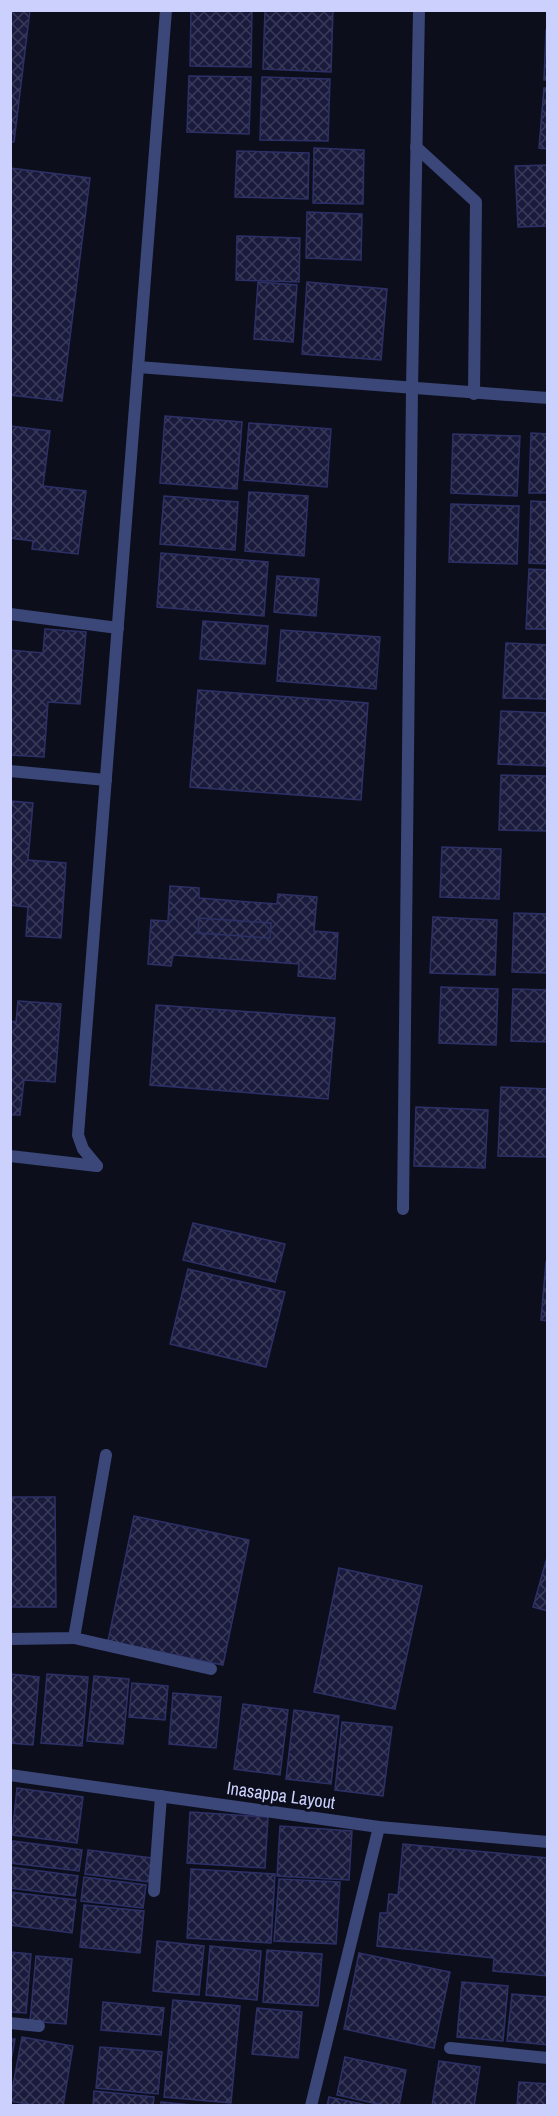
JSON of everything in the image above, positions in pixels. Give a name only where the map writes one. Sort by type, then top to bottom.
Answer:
[{"type":"street","points":[[10,1156],[97,1166],[83,1149],[78,1135],[166,10]]},
{"type":"street","points":[[403,1209],[412,389],[419,10]]},
{"type":"street","points":[[416,147],[476,202],[474,394]]},
{"type":"street","points":[[138,367],[548,398]]},
{"type":"street","points":[[10,614],[118,628]]},
{"type":"street","points":[[10,771],[106,780]]},
{"type":"street","points":[[74,1638],[106,1455]]},
{"type":"street","points":[[10,1639],[74,1638],[211,1669]]},
{"type":"street","name":"Inasappa Layout","points":[[10,1775],[379,1827],[548,1842]]},
{"type":"street","points":[[154,1891],[161,1796]]},
{"type":"street","points":[[311,2106],[379,1827]]},
{"type":"street","points":[[10,2023],[39,2026]]},
{"type":"street","points":[[450,2048],[548,2058]]},
{"type":"building","points":[[10,10],[30,10],[14,142],[10,142]]},
{"type":"building","points":[[191,10],[252,10],[251,67],[190,66]]},
{"type":"building","points":[[265,10],[333,10],[331,72],[263,69]]},
{"type":"building","points":[[546,30],[548,30],[548,80],[544,80]]},
{"type":"building","points":[[189,76],[251,77],[249,134],[187,132]]},
{"type":"building","points":[[262,77],[330,79],[328,141],[260,140]]},
{"type":"building","points":[[544,88],[548,88],[548,149],[539,148]]},
{"type":"building","points":[[314,148],[364,150],[363,204],[313,203]]},
{"type":"building","points":[[237,151],[309,153],[308,199],[235,197]]},
{"type":"building","points":[[548,165],[548,226],[518,227],[515,166]]},
{"type":"building","points":[[10,168],[90,178],[62,401],[10,395]]},
{"type":"building","points":[[307,212],[362,214],[361,260],[306,258]]},
{"type":"building","points":[[237,236],[300,238],[299,282],[236,280]]},
{"type":"building","points":[[258,282],[297,285],[293,342],[254,339]]},
{"type":"building","points":[[307,282],[387,289],[381,360],[302,354]]},
{"type":"building","points":[[165,416],[242,422],[237,489],[160,483]]},
{"type":"building","points":[[249,423],[331,429],[327,487],[244,480]]},
{"type":"building","points":[[10,426],[50,431],[43,486],[86,491],[78,554],[32,549],[33,541],[10,538]]},
{"type":"building","points":[[531,433],[548,434],[548,493],[529,493]]},
{"type":"building","points":[[453,434],[520,436],[517,496],[451,493]]},
{"type":"building","points":[[249,492],[308,496],[304,556],[245,551]]},
{"type":"building","points":[[164,496],[238,502],[235,550],[160,544]]},
{"type":"building","points":[[531,501],[548,502],[548,564],[529,563]]},
{"type":"building","points":[[451,504],[519,506],[517,564],[449,562]]},
{"type":"building","points":[[161,553],[268,562],[264,616],[157,607]]},
{"type":"building","points":[[529,569],[548,570],[548,629],[526,629]]},
{"type":"building","points":[[277,576],[319,579],[316,616],[274,612]]},
{"type":"building","points":[[203,621],[268,626],[265,664],[200,659]]},
{"type":"building","points":[[45,629],[86,632],[80,704],[48,702],[44,757],[10,755],[10,650],[43,653]]},
{"type":"building","points":[[281,630],[380,637],[376,689],[277,681]]},
{"type":"building","points":[[506,643],[548,645],[548,699],[503,698]]},
{"type":"building","points":[[198,690],[368,703],[361,800],[190,787]]},
{"type":"building","points":[[501,711],[548,713],[548,766],[498,764]]},
{"type":"building","points":[[501,775],[548,776],[548,831],[499,830]]},
{"type":"building","points":[[10,801],[33,803],[28,860],[66,863],[61,938],[26,936],[28,907],[10,905]]},
{"type":"building","points":[[442,847],[501,849],[499,899],[440,897]]},
{"type":"building","points":[[170,886],[199,888],[199,898],[277,904],[278,894],[317,897],[314,931],[338,933],[335,979],[298,976],[299,964],[173,955],[171,966],[148,964],[151,920],[168,921]]},
{"type":"building","points":[[514,913],[548,914],[548,973],[512,972]]},
{"type":"building","points":[[433,917],[497,920],[495,975],[430,973]]},
{"type":"building","points":[[199,918],[271,923],[270,938],[198,933]]},
{"type":"building","points":[[441,987],[498,989],[496,1045],[439,1043]]},
{"type":"building","points":[[513,989],[548,990],[548,1042],[511,1041]]},
{"type":"building","points":[[18,1001],[61,1004],[55,1082],[24,1080],[20,1115],[10,1115],[10,1021],[16,1022]]},
{"type":"building","points":[[156,1005],[335,1018],[328,1099],[150,1085]]},
{"type":"building","points":[[501,1087],[548,1089],[548,1157],[498,1156]]},
{"type":"building","points":[[416,1107],[488,1110],[485,1168],[414,1166]]},
{"type":"building","points":[[193,1223],[285,1244],[275,1282],[183,1260]]},
{"type":"building","points":[[546,1262],[548,1262],[548,1321],[541,1320]]},
{"type":"building","points":[[188,1269],[285,1292],[266,1367],[170,1344]]},
{"type":"building","points":[[10,1497],[55,1497],[56,1607],[10,1607]]},
{"type":"building","points":[[134,1516],[249,1540],[223,1665],[108,1641]]},
{"type":"building","points":[[548,1554],[548,1611],[533,1607]]},
{"type":"building","points":[[339,1568],[422,1586],[395,1709],[314,1692]]},
{"type":"building","points":[[10,1674],[39,1677],[33,1745],[10,1743]]},
{"type":"building","points":[[47,1674],[88,1677],[82,1746],[41,1743]]},
{"type":"building","points":[[94,1676],[129,1679],[123,1744],[87,1741]]},
{"type":"building","points":[[132,1683],[168,1686],[165,1720],[129,1717]]},
{"type":"building","points":[[173,1693],[221,1697],[216,1748],[169,1744]]},
{"type":"building","points":[[243,1704],[288,1710],[280,1775],[234,1769]]},
{"type":"building","points":[[294,1710],[339,1716],[331,1784],[286,1779]]},
{"type":"building","points":[[342,1722],[392,1727],[383,1796],[335,1790]]},
{"type":"building","points":[[17,1788],[83,1797],[77,1843],[12,1835]]},
{"type":"building","points":[[190,1812],[268,1817],[265,1868],[187,1863]]},
{"type":"building","points":[[280,1826],[352,1831],[349,1880],[277,1876]]},
{"type":"building","points":[[13,1841],[82,1850],[79,1871],[10,1863]]},
{"type":"building","points":[[403,1844],[548,1858],[548,1976],[493,1971],[494,1958],[377,1946],[380,1913],[387,1913],[389,1894],[398,1895]]},
{"type":"building","points":[[88,1850],[152,1858],[149,1882],[85,1874]]},
{"type":"building","points":[[10,1867],[78,1876],[75,1896],[10,1888]]},
{"type":"building","points":[[191,1869],[275,1874],[271,1943],[187,1938]]},
{"type":"building","points":[[84,1877],[146,1885],[143,1908],[81,1901]]},
{"type":"building","points":[[279,1879],[340,1882],[336,1944],[274,1941]]},
{"type":"building","points":[[10,1892],[76,1900],[72,1933],[10,1925]]},
{"type":"building","points":[[84,1905],[144,1911],[140,1953],[80,1947]]},
{"type":"building","points":[[157,1941],[204,1946],[199,1995],[153,1991]]},
{"type":"building","points":[[210,1946],[261,1951],[257,2000],[206,1995]]},
{"type":"building","points":[[267,1950],[322,1954],[318,2006],[263,2002]]},
{"type":"building","points":[[10,1952],[31,1954],[26,2013],[10,2012]]},
{"type":"building","points":[[359,1953],[450,1972],[434,2048],[344,2029]]},
{"type":"building","points":[[36,1956],[72,1959],[66,2024],[30,2021]]},
{"type":"building","points":[[462,1982],[508,1986],[503,2041],[457,2037]]},
{"type":"building","points":[[512,1994],[548,1997],[548,2045],[507,2041]]},
{"type":"building","points":[[173,2000],[240,2006],[231,2103],[164,2097]]},
{"type":"building","points":[[103,2002],[164,2008],[161,2035],[101,2030]]},
{"type":"building","points":[[257,2008],[302,2012],[298,2058],[252,2054]]},
{"type":"building","points":[[22,2037],[73,2046],[63,2106],[38,2106],[10,2101]]},
{"type":"building","points":[[10,2039],[15,2039],[10,2066]]},
{"type":"building","points":[[100,2047],[162,2052],[158,2094],[96,2088]]},
{"type":"building","points":[[345,2057],[406,2070],[399,2106],[387,2106],[337,2095]]},
{"type":"building","points":[[439,2061],[480,2067],[474,2106],[432,2106]]},
{"type":"building","points":[[519,2082],[548,2084],[548,2106],[517,2106]]},
{"type":"building","points":[[94,2091],[154,2097],[153,2106],[93,2106]]},
{"type":"building","points":[[329,2097],[371,2106],[327,2106]]},
{"type":"building","points":[[161,2102],[203,2106],[161,2106]]}]
